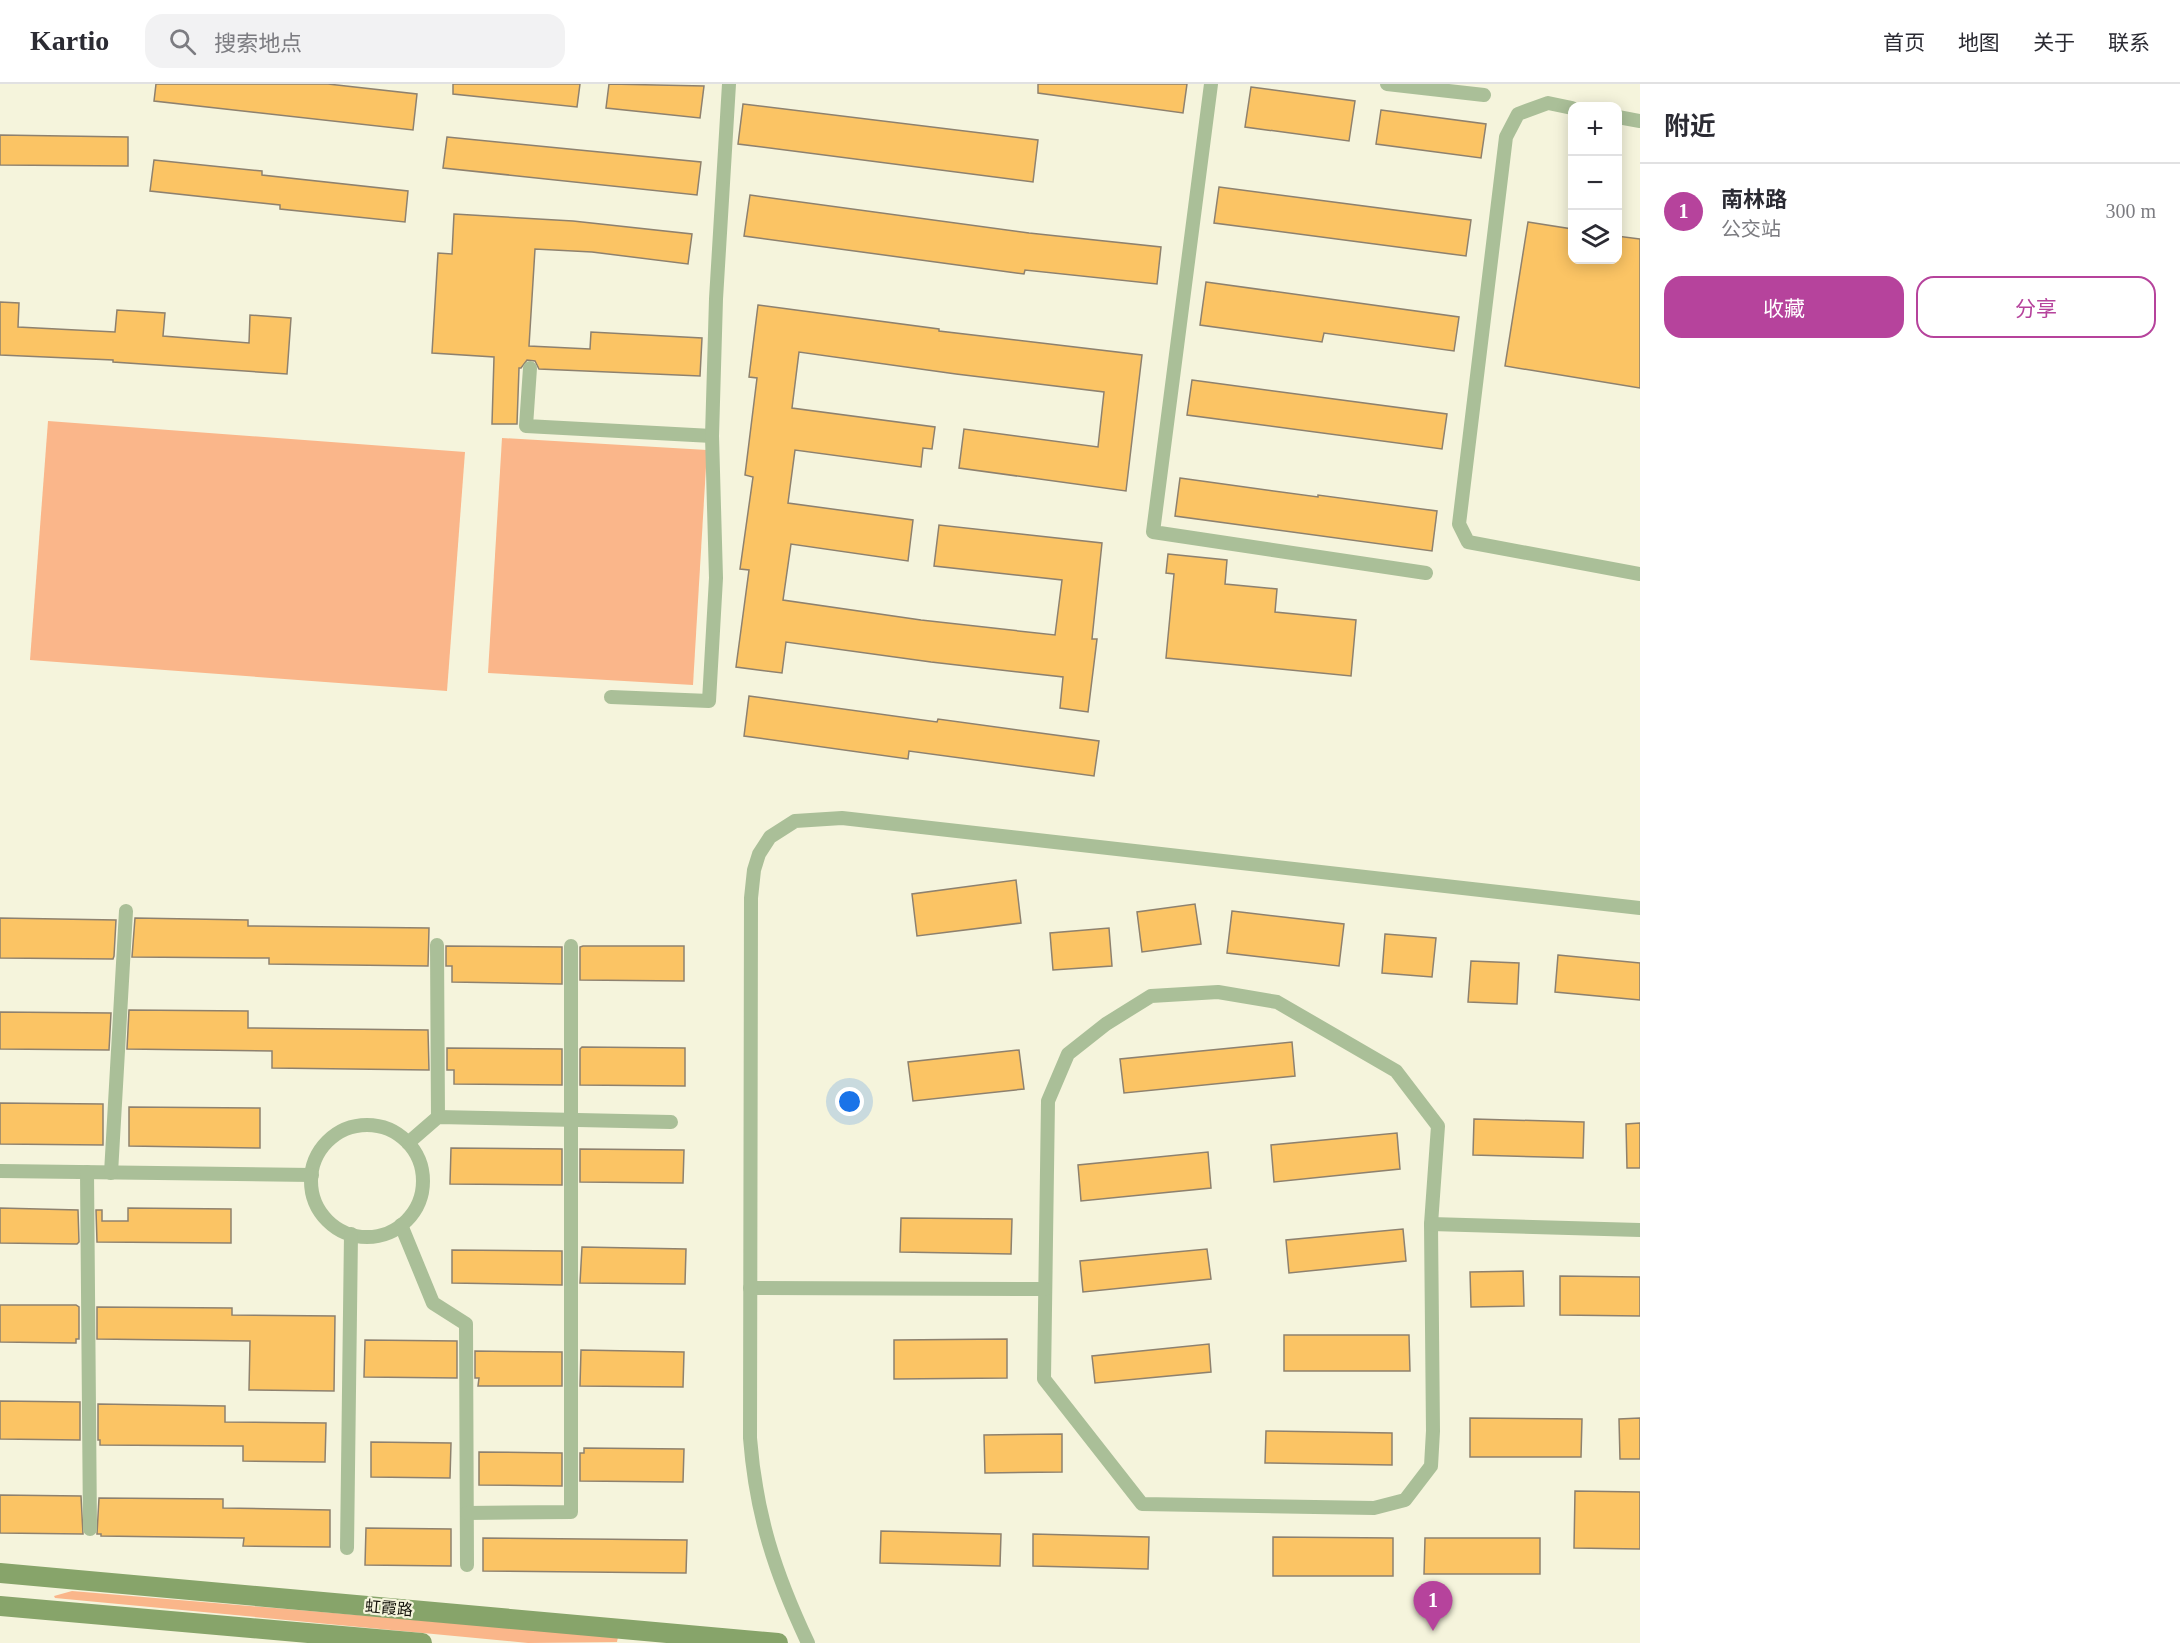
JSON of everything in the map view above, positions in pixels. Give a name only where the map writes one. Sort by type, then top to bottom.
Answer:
[{"type":"street","points":[[611,697],[709,701],[716,578],[712,436],[716,298],[729,84]]},
{"type":"street","points":[[1211,84],[1154,532],[1426,573]]},
{"type":"street","points":[[1388,84],[1484,95]]},
{"type":"street","points":[[1568,107],[1548,104],[1518,114],[1506,137],[1459,524],[1468,542],[1640,574]]},
{"type":"street","points":[[1622,118],[1640,121]]},
{"type":"street","points":[[530,368],[526,426],[712,436]]},
{"type":"street","points":[[808,1643],[785,1593],[767,1539],[755,1487],[750,1438],[752,889],[759,854],[770,837],[795,821],[842,818],[1640,908]]},
{"type":"street","points":[[111,1173],[126,912]]},
{"type":"street","points":[[437,945],[438,1118]]},
{"type":"street","points":[[467,1512],[571,1512],[571,946]]},
{"type":"street","points":[[1218,992],[1277,1002],[1396,1071],[1438,1126],[1431,1224],[1433,1431],[1431,1466],[1405,1500],[1374,1508],[1142,1504],[1044,1379],[1048,1101],[1068,1054],[1106,1024],[1151,996],[1218,992]]},
{"type":"street","points":[[408,1143],[438,1118],[671,1122]]},
{"type":"street","points":[[363,1125],[383,1127],[400,1135],[408,1143],[414,1149],[422,1167],[423,1186],[418,1205],[407,1221],[393,1231],[377,1236],[360,1236],[343,1231],[329,1221],[318,1208],[312,1192],[312,1175],[317,1156],[328,1140],[344,1130],[363,1125]]},
{"type":"street","points":[[0,1171],[312,1175]]},
{"type":"street","points":[[87,1172],[90,1529]]},
{"type":"street","points":[[1431,1224],[1640,1230]]},
{"type":"street","points":[[401,1225],[433,1303],[466,1324],[467,1565]]},
{"type":"street","points":[[346,1548],[351,1234]]},
{"type":"street","points":[[750,1288],[1045,1289]]},
{"type":"street","name":"虹霞路","points":[[0,1573],[778,1643]]},
{"type":"street","name":"虹霞路","points":[[0,1606],[422,1643]]},
{"type":"street","points":[[0,1619],[39,1610]]},
{"type":"shaded area","points":[[48,421],[465,452],[447,691],[30,660]]},
{"type":"shaded area","points":[[502,438],[707,450],[693,685],[488,673]]},
{"type":"shaded area","points":[[72,1591],[618,1637],[617,1642],[528,1643],[55,1598],[54,1596]]},
{"type":"building","points":[[156,84],[328,84],[417,94],[413,130],[154,101]]},
{"type":"building","points":[[453,84],[580,84],[577,107],[453,94]]},
{"type":"building","points":[[609,84],[704,86],[700,118],[606,108]]},
{"type":"building","points":[[1038,84],[1187,84],[1183,113],[1038,93]]},
{"type":"building","points":[[1251,87],[1355,101],[1349,141],[1245,127]]},
{"type":"building","points":[[743,104],[1038,140],[1033,182],[738,144]]},
{"type":"building","points":[[1381,110],[1486,124],[1481,158],[1376,144]]},
{"type":"building","points":[[0,135],[128,137],[128,166],[0,165]]},
{"type":"building","points":[[447,137],[701,162],[697,195],[443,168]]},
{"type":"building","points":[[154,160],[262,171],[262,175],[408,191],[405,222],[280,209],[280,205],[150,191]]},
{"type":"building","points":[[1219,187],[1471,220],[1466,256],[1214,223]]},
{"type":"building","points":[[750,195],[1029,233],[1161,247],[1157,284],[1025,270],[1024,274],[744,236]]},
{"type":"building","points":[[454,214],[573,221],[692,234],[688,264],[592,252],[535,249],[529,346],[590,349],[591,332],[702,338],[700,376],[539,369],[535,361],[527,360],[519,368],[517,424],[492,424],[494,357],[432,353],[438,253],[452,254]]},
{"type":"building","points":[[1528,222],[1568,228],[1568,264],[1622,264],[1622,237],[1640,239],[1640,388],[1505,366]]},
{"type":"building","points":[[1206,282],[1459,317],[1454,351],[1324,333],[1322,342],[1200,325]]},
{"type":"building","points":[[0,302],[19,303],[18,327],[115,332],[117,310],[165,313],[163,336],[249,343],[250,315],[291,318],[287,374],[113,362],[113,360],[0,355]]},
{"type":"building","points":[[758,305],[939,329],[939,331],[1142,355],[1126,491],[959,468],[964,429],[1098,447],[1104,392],[799,352],[792,408],[935,427],[932,449],[923,448],[921,467],[795,450],[788,503],[913,520],[908,561],[791,544],[783,600],[921,620],[1055,635],[1062,580],[934,566],[939,525],[1102,543],[1092,639],[1097,639],[1088,712],[1060,708],[1063,677],[786,642],[782,673],[736,667],[749,570],[740,569],[753,477],[745,475],[757,378],[749,377]]},
{"type":"building","points":[[1192,380],[1447,414],[1442,449],[1187,415]]},
{"type":"building","points":[[1180,478],[1437,511],[1432,551],[1175,516]]},
{"type":"building","points":[[1168,554],[1227,560],[1225,584],[1277,589],[1275,612],[1356,620],[1351,676],[1166,658],[1174,574],[1166,573]]},
{"type":"building","points":[[749,696],[937,722],[938,719],[1099,741],[1094,776],[909,751],[908,759],[744,736]]},
{"type":"building","points":[[1016,880],[1021,923],[917,936],[912,894]]},
{"type":"building","points":[[1195,904],[1201,944],[1142,952],[1137,912]]},
{"type":"building","points":[[1232,911],[1344,924],[1339,966],[1227,953]]},
{"type":"building","points":[[0,918],[116,920],[113,959],[0,958]]},
{"type":"building","points":[[135,918],[248,920],[248,926],[429,928],[428,966],[269,964],[269,958],[132,957]]},
{"type":"building","points":[[1109,928],[1112,966],[1053,970],[1050,933]]},
{"type":"building","points":[[1385,934],[1436,938],[1432,977],[1382,973]]},
{"type":"building","points":[[446,946],[562,947],[562,984],[452,982],[452,966],[446,966]]},
{"type":"building","points":[[684,946],[684,981],[580,980],[580,947]]},
{"type":"building","points":[[1558,955],[1640,963],[1640,1000],[1555,992]]},
{"type":"building","points":[[1471,961],[1519,963],[1517,1004],[1468,1002]]},
{"type":"building","points":[[129,1010],[248,1011],[248,1028],[428,1030],[429,1070],[272,1068],[272,1051],[127,1049]]},
{"type":"building","points":[[0,1012],[111,1013],[109,1050],[0,1049]]},
{"type":"building","points":[[1292,1042],[1295,1076],[1124,1093],[1120,1059]]},
{"type":"building","points":[[582,1047],[685,1048],[685,1086],[580,1085],[580,1049]]},
{"type":"building","points":[[447,1048],[562,1049],[562,1085],[454,1084],[454,1070],[447,1070]]},
{"type":"building","points":[[1019,1050],[1024,1089],[913,1101],[908,1062]]},
{"type":"building","points":[[0,1103],[103,1104],[103,1145],[0,1144]]},
{"type":"building","points":[[129,1107],[260,1108],[260,1148],[129,1146]]},
{"type":"building","points":[[1474,1119],[1584,1122],[1583,1158],[1473,1155]]},
{"type":"building","points":[[1640,1123],[1640,1168],[1627,1168],[1626,1124]]},
{"type":"building","points":[[1397,1133],[1400,1169],[1274,1182],[1271,1145]]},
{"type":"building","points":[[451,1148],[562,1149],[562,1185],[450,1184]]},
{"type":"building","points":[[580,1149],[684,1150],[683,1183],[580,1182]]},
{"type":"building","points":[[1208,1152],[1211,1188],[1081,1201],[1078,1165]]},
{"type":"building","points":[[0,1208],[78,1210],[79,1242],[77,1244],[0,1243]]},
{"type":"building","points":[[128,1208],[231,1209],[231,1243],[97,1242],[96,1210],[102,1210],[102,1221],[128,1221]]},
{"type":"building","points":[[901,1218],[1012,1219],[1011,1254],[900,1252]]},
{"type":"building","points":[[1403,1229],[1406,1261],[1289,1273],[1286,1240]]},
{"type":"building","points":[[582,1247],[686,1249],[685,1284],[580,1283]]},
{"type":"building","points":[[1207,1249],[1211,1279],[1083,1292],[1080,1261]]},
{"type":"building","points":[[452,1250],[562,1251],[562,1285],[452,1283]]},
{"type":"building","points":[[1523,1271],[1524,1306],[1471,1307],[1470,1272]]},
{"type":"building","points":[[1560,1276],[1640,1277],[1640,1316],[1560,1315]]},
{"type":"building","points":[[0,1305],[76,1305],[79,1307],[79,1339],[76,1339],[76,1343],[0,1342]]},
{"type":"building","points":[[97,1307],[232,1308],[232,1315],[335,1316],[334,1391],[249,1390],[250,1341],[97,1339]]},
{"type":"building","points":[[1284,1335],[1409,1335],[1410,1371],[1284,1371]]},
{"type":"building","points":[[1007,1339],[1007,1378],[894,1379],[894,1340]]},
{"type":"building","points":[[365,1340],[457,1341],[457,1378],[364,1377]]},
{"type":"building","points":[[1209,1344],[1211,1372],[1095,1383],[1092,1356]]},
{"type":"building","points":[[581,1350],[684,1352],[683,1387],[580,1386]]},
{"type":"building","points":[[475,1351],[562,1352],[562,1386],[478,1386],[479,1378],[475,1378]]},
{"type":"building","points":[[0,1401],[80,1402],[80,1440],[0,1439]]},
{"type":"building","points":[[98,1404],[225,1406],[225,1422],[326,1423],[325,1462],[243,1461],[243,1446],[100,1445]]},
{"type":"building","points":[[1470,1418],[1582,1419],[1581,1457],[1470,1457]]},
{"type":"building","points":[[1640,1418],[1640,1459],[1620,1459],[1619,1419]]},
{"type":"building","points":[[1266,1431],[1392,1433],[1392,1465],[1265,1463]]},
{"type":"building","points":[[1062,1434],[1062,1472],[985,1473],[984,1435]]},
{"type":"building","points":[[371,1442],[451,1443],[450,1478],[371,1477]]},
{"type":"building","points":[[584,1448],[684,1449],[683,1482],[580,1481],[580,1453],[584,1453]]},
{"type":"building","points":[[479,1452],[562,1453],[562,1486],[479,1485]]},
{"type":"building","points":[[1575,1491],[1640,1492],[1640,1549],[1574,1548]]},
{"type":"building","points":[[0,1495],[81,1496],[83,1534],[0,1533]]},
{"type":"building","points":[[99,1498],[223,1499],[223,1508],[330,1510],[330,1547],[243,1546],[244,1538],[101,1536],[97,1534]]},
{"type":"building","points":[[366,1528],[451,1529],[451,1566],[365,1565]]},
{"type":"building","points":[[881,1531],[1001,1534],[1000,1566],[880,1563]]},
{"type":"building","points":[[1033,1534],[1149,1537],[1148,1569],[1033,1566]]},
{"type":"building","points":[[1273,1537],[1393,1538],[1393,1576],[1273,1576]]},
{"type":"building","points":[[483,1538],[687,1540],[686,1573],[483,1571]]},
{"type":"building","points":[[1425,1538],[1540,1538],[1540,1574],[1424,1574]]},
{"type":"place","name":"南林路","points":[[1433,1631]]}]
